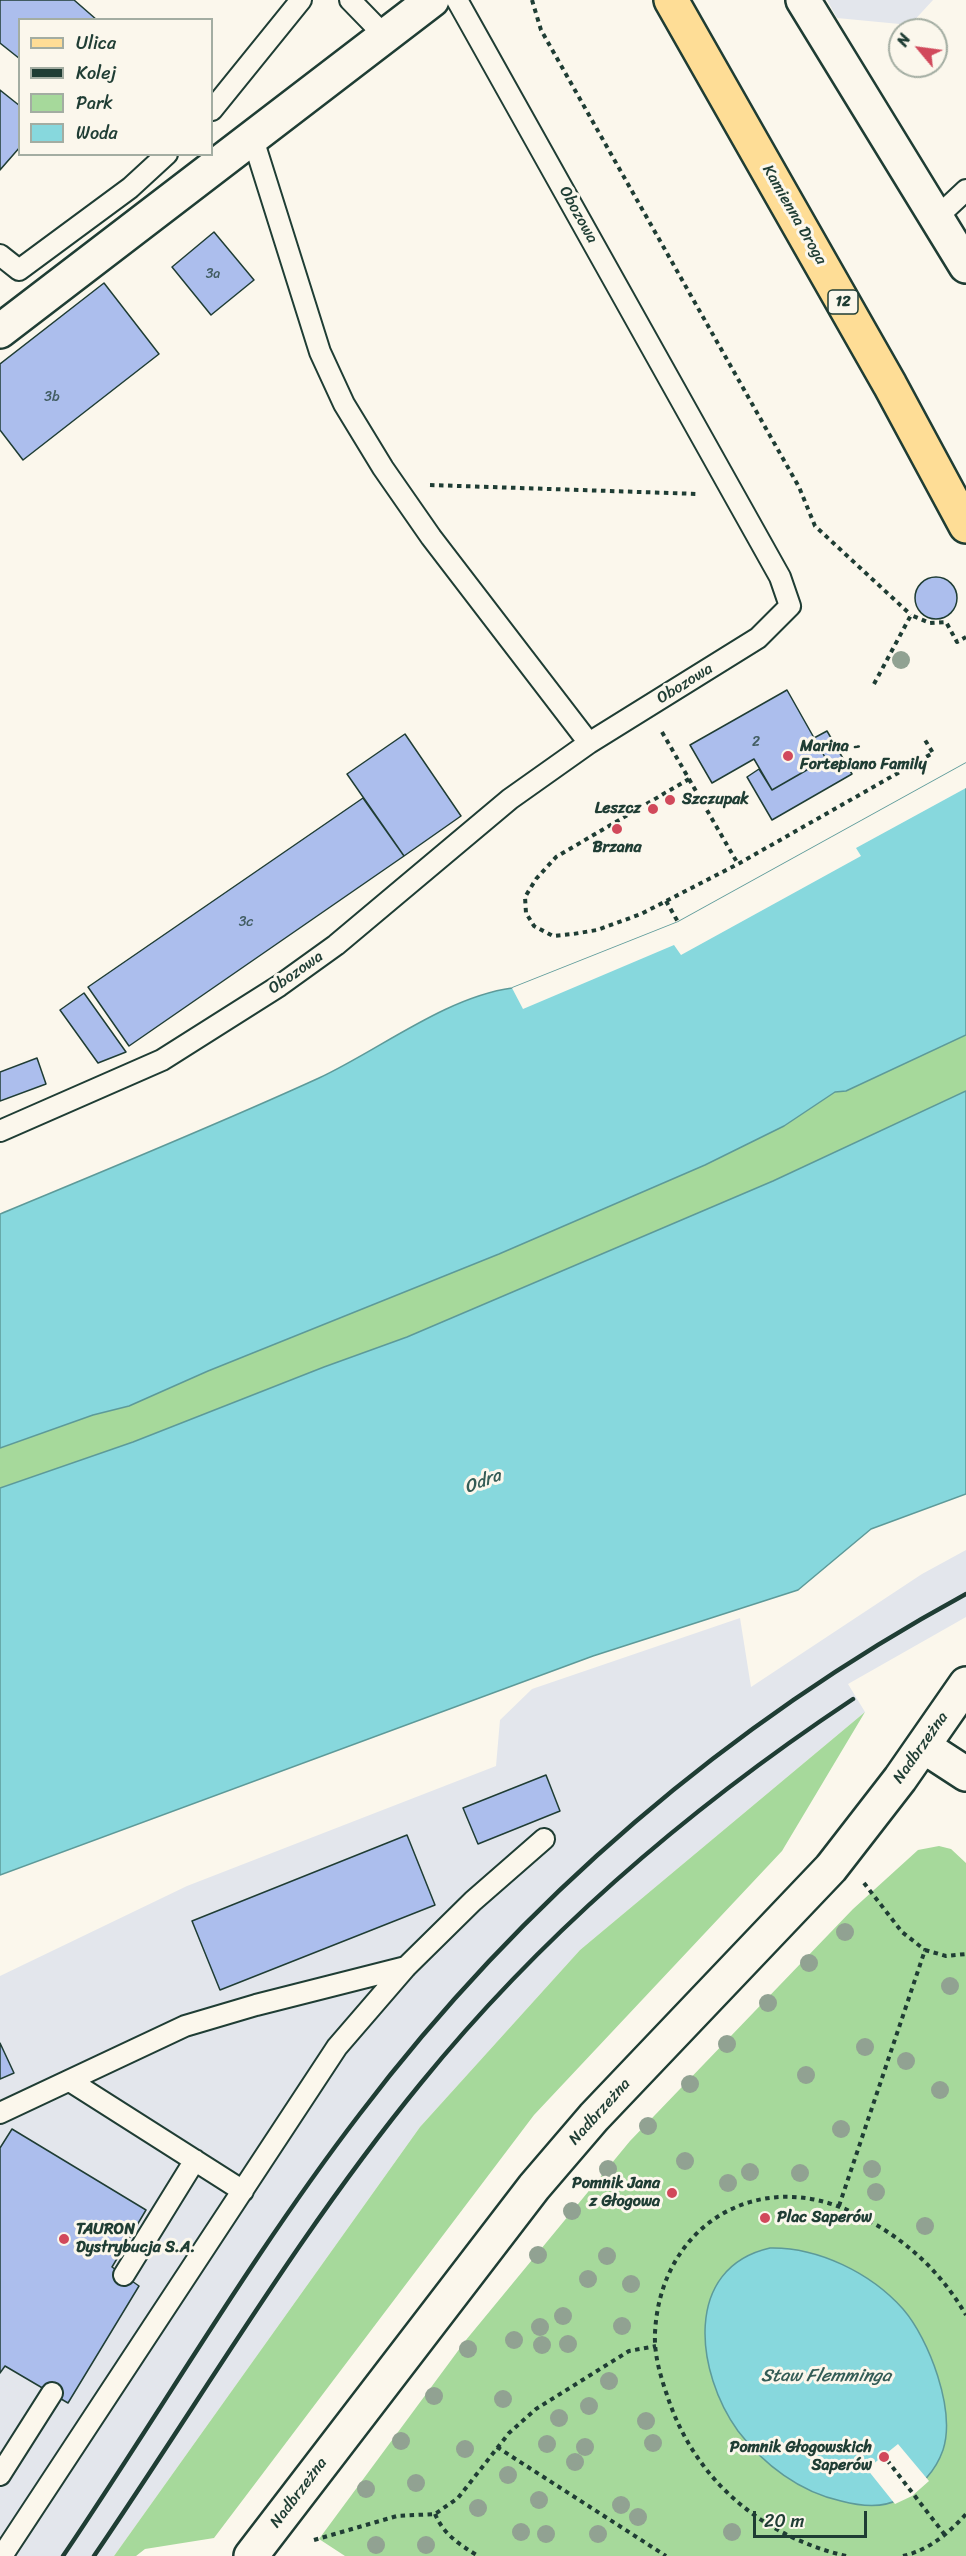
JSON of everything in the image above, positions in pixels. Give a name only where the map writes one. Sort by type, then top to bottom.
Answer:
[{"type":"main road","name":"Kamienna Droga","points":[[671,0],[890,385],[966,526]]},
{"type":"street","points":[[0,332],[432,0]]},
{"type":"street","points":[[803,0],[935,219],[966,266]]},
{"type":"street","name":"Nadbrzeżna","points":[[259,2554],[534,2187],[594,2117],[831,1868],[924,1746],[966,1684]]},
{"type":"street","points":[[924,1746],[966,1774]]},
{"type":"lane","points":[[213,109],[301,0]]},
{"type":"lane","points":[[350,0],[386,36]]},
{"type":"lane","name":"Obozowa","points":[[0,1131],[162,1060],[279,986],[336,945],[510,799],[589,743],[758,638],[790,606],[780,577],[457,0]]},
{"type":"lane","points":[[253,139],[320,352],[344,404],[394,484],[589,743]]},
{"type":"lane","points":[[0,255],[19,270],[130,188],[165,156]]},
{"type":"lane","points":[[935,219],[966,190]]},
{"type":"lane","points":[[2,2556],[337,2047],[406,1967],[473,1901],[544,1839]]},
{"type":"lane","points":[[0,2113],[185,2026],[256,2005],[406,1967]]},
{"type":"lane","points":[[70,2081],[243,2191]]},
{"type":"lane","points":[[124,2275],[195,2160]]},
{"type":"lane","points":[[0,2475],[52,2393]]},
{"type":"path","points":[[532,0],[541,30],[783,457],[799,487],[815,526],[911,615],[930,623],[946,622],[957,642],[966,636]]},
{"type":"path","points":[[394,484],[734,495]]},
{"type":"path","points":[[874,684],[911,615]]},
{"type":"path","points":[[648,707],[738,864]]},
{"type":"path","points":[[689,779],[556,856],[536,879],[525,897],[526,913],[534,926],[553,936],[597,930],[641,914],[738,864],[933,753],[925,740]]},
{"type":"path","points":[[666,901],[678,922]]},
{"type":"path","points":[[864,1882],[902,1932],[926,1950],[946,1956],[966,1954]]},
{"type":"path","points":[[839,2206],[926,1950]]},
{"type":"path","points":[[846,2556],[806,2545],[772,2528],[741,2508],[722,2489],[692,2450],[674,2417],[659,2368],[656,2346],[658,2312],[668,2276],[688,2242],[708,2224],[740,2204],[774,2196],[806,2198],[839,2206],[890,2233],[941,2277],[966,2315]]},
{"type":"path","points":[[314,2540],[397,2516],[435,2514],[458,2498],[497,2447],[519,2423],[560,2392],[629,2351],[656,2346]]},
{"type":"path","points":[[497,2447],[666,2556]]},
{"type":"path","points":[[887,2460],[945,2535]]},
{"type":"path","points":[[435,2514],[444,2531],[452,2539],[478,2556]]},
{"type":"path","points":[[903,2556],[924,2548],[945,2535],[966,2514]]},
{"type":"shaded area","points":[[827,0],[933,0],[916,18],[888,18],[888,23],[837,18]]},
{"type":"shaded area","name":"TAURON Dystrybucja S.A.","points":[[966,1550],[966,1617],[848,1684],[865,1712],[580,1950],[420,2127],[114,2556],[0,2556],[0,1976],[187,1886],[496,1766],[500,1720],[532,1689],[740,1618],[751,1687],[922,1574]]},
{"type":"green space","points":[[966,1035],[966,1091],[773,1181],[407,1337],[133,1442],[0,1488],[0,1448],[93,1415],[129,1406],[208,1371],[499,1254],[705,1165],[784,1126],[835,1092],[846,1091]]},
{"type":"green space","points":[[865,1712],[782,1851],[534,2115],[214,2538],[145,2549],[136,2556],[114,2556],[420,2127],[580,1950]]},
{"type":"green space","name":"Plac Saperów","points":[[939,1846],[951,1849],[966,1863],[966,2556],[345,2556],[319,2539],[466,2340],[630,2141],[853,1909],[918,1850]]},
{"type":"water","points":[[966,763],[966,1035],[846,1091],[835,1092],[784,1126],[705,1165],[499,1254],[208,1371],[129,1406],[93,1415],[0,1448],[0,1214],[200,1131],[319,1078],[413,1026],[462,1002],[487,993],[512,988],[678,922]]},
{"type":"water","name":"Odra","points":[[966,1091],[966,1494],[871,1529],[798,1590],[593,1656],[0,1875],[0,1488],[133,1442],[407,1337],[773,1181]]},
{"type":"water","name":"Staw Flemminga","points":[[770,2248],[807,2252],[825,2257],[860,2274],[890,2296],[903,2309],[922,2338],[931,2356],[943,2396],[946,2434],[940,2458],[931,2473],[920,2485],[899,2499],[871,2506],[856,2504],[826,2497],[797,2484],[759,2455],[738,2431],[724,2407],[713,2381],[706,2353],[705,2325],[710,2299],[722,2277],[742,2259]]},
{"type":"pier","points":[[966,763],[966,788],[856,848],[861,856],[681,955],[674,945],[523,1009],[512,988],[678,922]]},
{"type":"pier","points":[[898,2444],[929,2481],[912,2496],[895,2504],[867,2469]]},
{"type":"building","points":[[0,0],[74,0],[95,18],[18,18],[18,57],[0,43]]},
{"type":"building","points":[[0,90],[18,104],[18,149],[0,170]]},
{"type":"building","points":[[214,232],[254,280],[211,315],[172,267]]},
{"type":"building","points":[[104,283],[159,354],[23,460],[0,430],[0,364]]},
{"type":"building","points":[[936,577],[951,583],[957,598],[951,613],[936,619],[921,613],[915,598],[921,583]]},
{"type":"building","points":[[787,690],[826,759],[772,790],[754,759],[712,783],[690,745]]},
{"type":"building","points":[[827,731],[852,774],[772,820],[747,777],[759,769],[772,790],[826,759],[814,738]]},
{"type":"building","points":[[405,734],[461,816],[404,856],[347,774]]},
{"type":"building","points":[[363,798],[404,856],[129,1046],[88,987]]},
{"type":"building","points":[[84,993],[126,1052],[98,1063],[60,1010]]},
{"type":"building","points":[[37,1058],[46,1084],[0,1101],[0,1072]]},
{"type":"building","points":[[546,1775],[560,1811],[478,1844],[463,1808]]},
{"type":"building","points":[[407,1835],[435,1905],[220,1990],[192,1921]]},
{"type":"building","points":[[0,2043],[14,2073],[0,2079]]},
{"type":"building","name":"TAURON Dystrybucja S.A.","points":[[12,2129],[146,2210],[112,2267],[139,2286],[68,2403],[5,2366],[0,2373],[0,2148]]},
{"type":"railway","points":[[63,2556],[244,2278],[319,2168],[422,2036],[489,1961],[560,1890],[635,1822],[713,1759],[794,1700],[879,1645],[966,1594]]},
{"type":"railway","points":[[94,2556],[292,2256],[376,2140],[468,2028],[517,1975],[622,1875],[735,1783],[853,1699]]},
{"type":"place","name":"Marina - Fortepiano Family","points":[[788,756]]},
{"type":"place","name":"Szczupak","points":[[670,800]]},
{"type":"place","name":"Leszcz","points":[[653,809]]},
{"type":"place","name":"Brzana","points":[[617,829]]},
{"type":"place","name":"Pomnik Jana z Głogowa","points":[[672,2193]]},
{"type":"place","name":"Plac Saperów","points":[[765,2218]]},
{"type":"place","name":"TAURON Dystrybucja S.A.","points":[[64,2239]]},
{"type":"place","name":"Pomnik Głogowskich Saperów","points":[[884,2457]]}]
